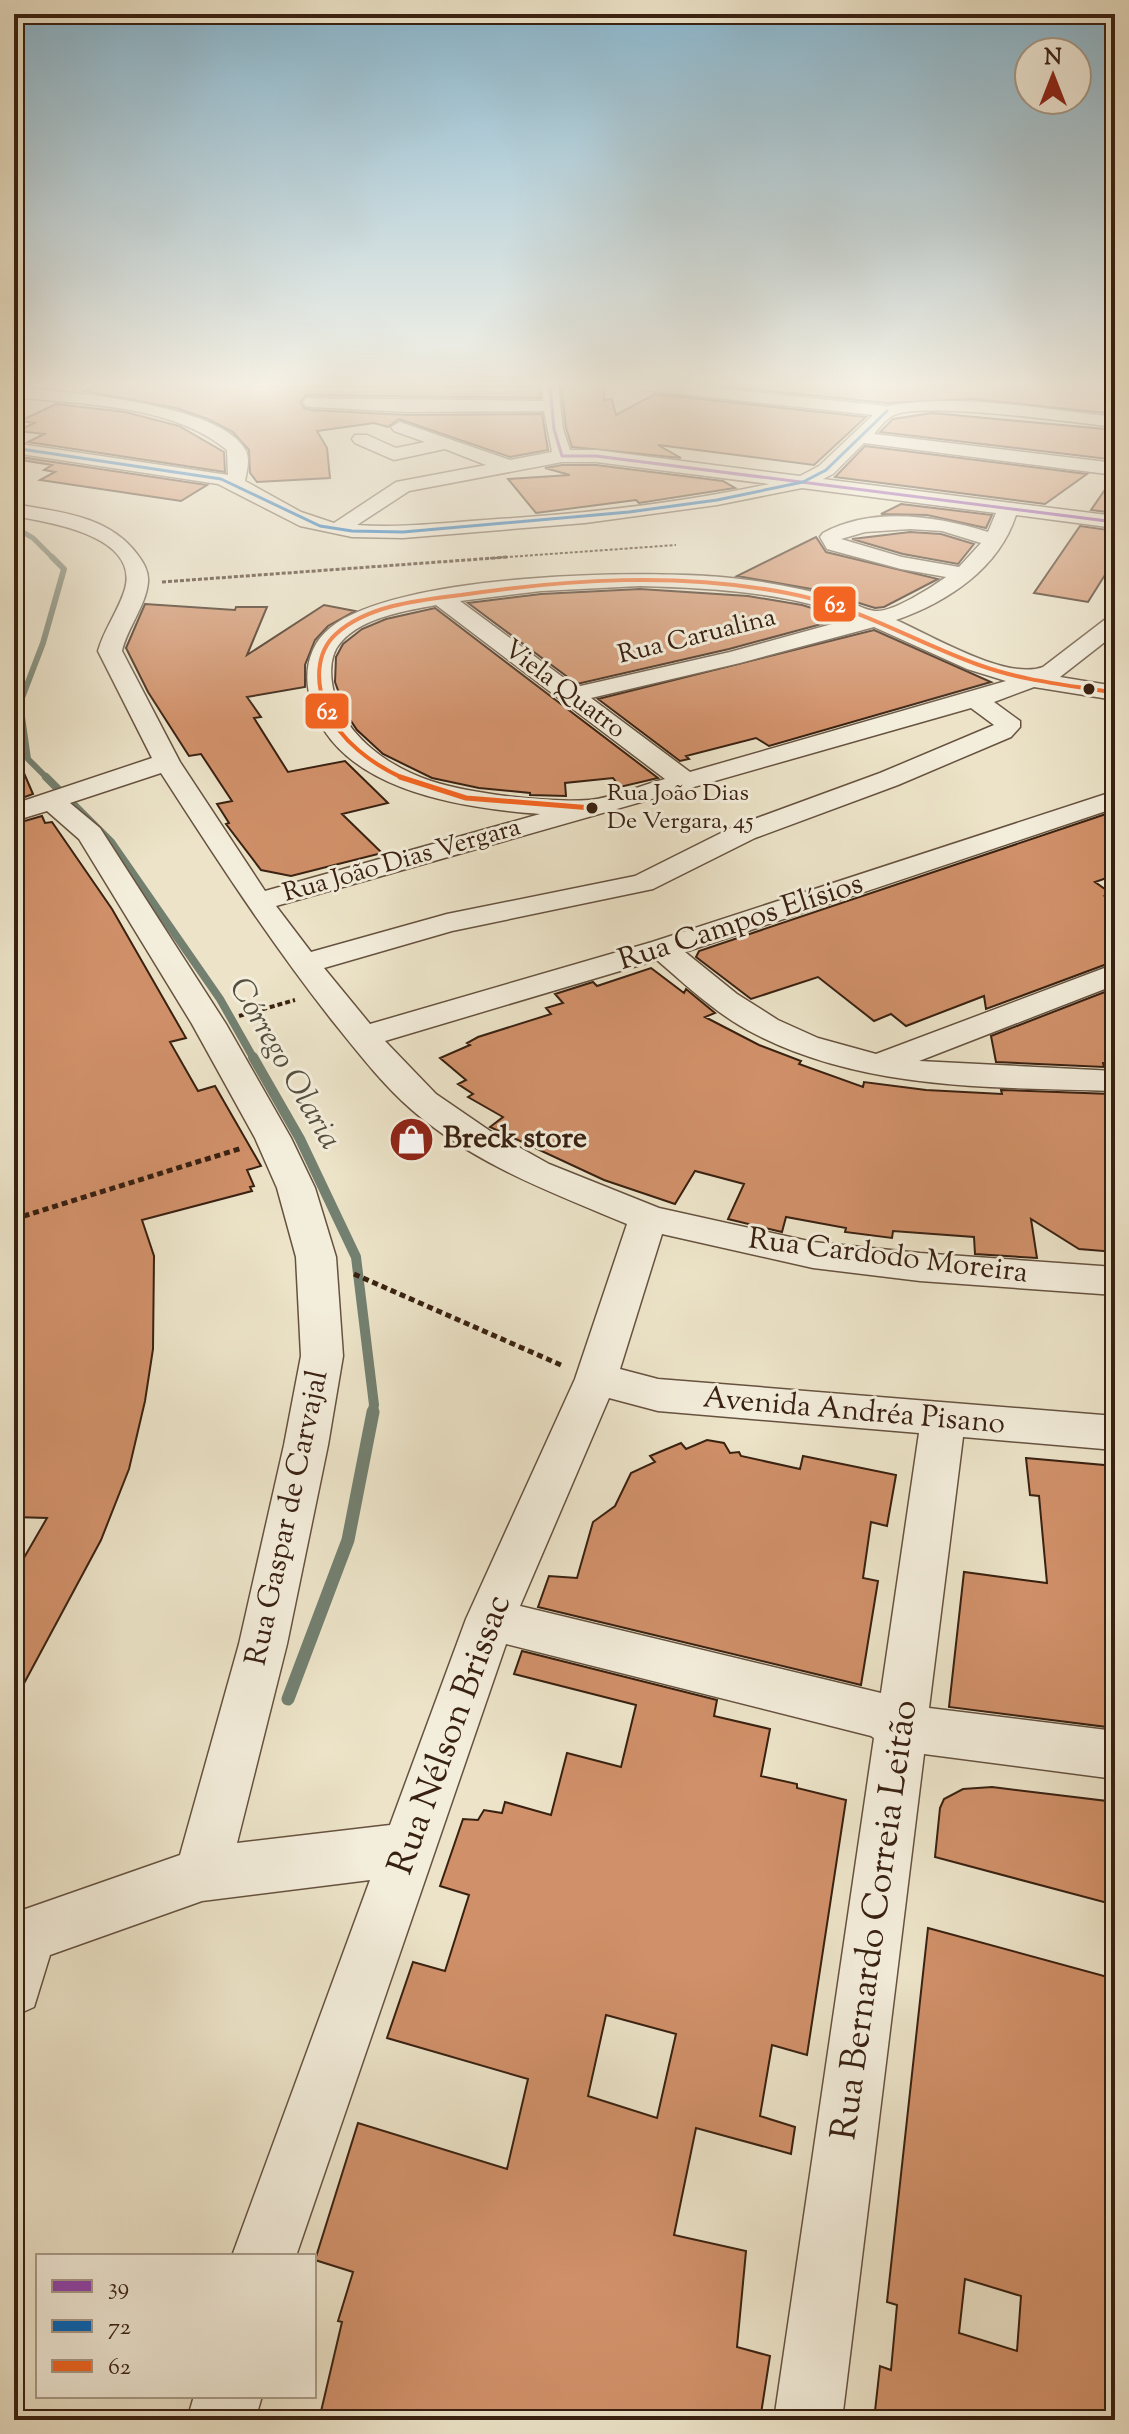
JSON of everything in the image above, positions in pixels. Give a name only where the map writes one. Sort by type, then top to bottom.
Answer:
[{"type":"street","points":[[263,499],[302,520],[338,529],[404,531],[524,523],[718,499]]},
{"type":"street","points":[[338,529],[379,499]]},
{"type":"street","points":[[934,499],[1115,522]]},
{"type":"street","name":"Rua Carualina","points":[[573,695],[754,653],[917,604],[964,574],[995,541],[1008,508]]},
{"type":"street","points":[[14,510],[76,522],[110,536],[136,569],[137,584]]},
{"type":"street","points":[[964,574],[856,553],[834,545],[830,537],[861,527],[930,523],[995,541]]},
{"type":"street","points":[[592,808],[493,800],[438,790],[398,777],[342,736],[325,712],[319,668],[323,649],[337,633],[358,620],[441,598],[584,584],[680,583],[805,597],[878,618],[976,663],[1037,679],[1115,693]]},
{"type":"street","name":"Rua Cardodo Moreira","points":[[137,584],[119,622],[110,651],[167,762],[258,902],[304,964],[363,1037],[424,1102],[477,1139],[536,1172],[648,1218],[813,1255],[920,1267],[1115,1281]]},
{"type":"street","name":"Viela Quatro","points":[[441,598],[687,782]]},
{"type":"street","points":[[1037,679],[1115,623]]},
{"type":"street","name":"Rua João Dias Vergara","points":[[258,902],[975,700],[1037,679]]},
{"type":"street","points":[[304,964],[447,923],[643,883],[745,832],[889,779],[1002,732],[1007,721],[975,700]]},
{"type":"street","points":[[42,803],[167,762]]},
{"type":"street","name":"Rua Campos Elísios","points":[[363,1037],[663,949],[1115,799]]},
{"type":"street","name":"Rua Gaspar de Carvajal","points":[[42,803],[90,834],[209,1024],[273,1138],[296,1188],[316,1257],[322,1356],[306,1445],[263,1644],[202,1874]]},
{"type":"street","points":[[663,949],[729,1003],[766,1027],[807,1045],[875,1065],[960,1075],[1115,1081]]},
{"type":"street","points":[[875,1065],[1115,974]]},
{"type":"street","name":"Rua Nélson Brissac","points":[[265,2254],[578,1372],[648,1218]]},
{"type":"street","name":"Avenida Andréa Pisano","points":[[578,1372],[658,1395],[1115,1433]]},
{"type":"street","name":"Rua Bernardo Correia Leitão","points":[[808,2420],[943,1420]]},
{"type":"street","points":[[490,1619],[883,1716],[902,1727],[1115,1755]]},
{"type":"street","points":[[17,1951],[202,1874],[408,1849]]},
{"type":"street","points":[[221,2420],[227,2398]]},
{"type":"path","points":[[137,584],[676,545]]},
{"type":"path","points":[[230,1018],[296,1000]]},
{"type":"path","points":[[14,1219],[273,1138]]},
{"type":"path","points":[[341,1268],[578,1372]]},
{"type":"building","points":[[524,499],[667,499],[639,503],[636,500],[536,513]]},
{"type":"building","points":[[1003,499],[1053,499],[1045,504]]},
{"type":"building","points":[[1099,499],[1114,499],[1115,513],[1091,510]]},
{"type":"building","points":[[901,504],[992,515],[986,528],[927,515],[881,514]]},
{"type":"building","points":[[1080,526],[1115,531],[1115,559],[1088,602],[1034,593]]},
{"type":"building","points":[[910,532],[941,534],[974,544],[958,564],[903,554],[852,539]]},
{"type":"building","points":[[816,537],[826,552],[938,579],[884,607],[875,608],[817,590],[737,576]]},
{"type":"building","points":[[640,589],[748,596],[802,605],[844,618],[729,649],[577,684],[468,603],[541,594]]},
{"type":"building","points":[[145,604],[235,610],[236,607],[267,607],[247,655],[324,605],[355,611],[328,626],[315,640],[305,665],[305,687],[247,697],[261,717],[254,718],[288,772],[345,761],[388,803],[342,814],[382,853],[291,876],[261,870],[226,824],[229,823],[217,804],[232,801],[201,754],[189,756],[148,692],[126,648]]},
{"type":"building","points":[[435,608],[658,778],[620,787],[613,778],[565,783],[566,796],[530,795],[432,778],[383,754],[357,730],[347,715],[335,682],[336,657],[343,644],[362,629],[386,619]]},
{"type":"building","points":[[874,630],[991,682],[769,746],[756,738],[686,756],[689,759],[680,761],[598,699]]},
{"type":"building","points":[[14,750],[33,794],[14,801]]},
{"type":"building","points":[[1115,811],[1115,875],[1095,882],[1112,894],[1105,896],[1115,902],[1115,961],[986,1009],[984,996],[906,1026],[891,1014],[874,1021],[818,977],[751,999],[696,957],[699,951]]},
{"type":"building","points":[[42,816],[45,823],[52,822],[112,909],[186,1038],[170,1042],[198,1091],[215,1086],[261,1166],[247,1170],[254,1186],[250,1187],[252,1191],[142,1220],[154,1256],[153,1349],[129,1469],[101,1540],[14,1702],[14,1575],[47,1518],[14,1517],[14,824]]},
{"type":"building","points":[[651,968],[684,993],[686,989],[715,1013],[705,1017],[759,1045],[801,1061],[799,1064],[863,1087],[864,1082],[926,1090],[1002,1094],[1001,1090],[1111,1094],[1115,1111],[1115,1252],[1079,1249],[1031,1219],[1037,1258],[975,1254],[974,1237],[893,1231],[892,1238],[845,1232],[846,1228],[786,1217],[782,1232],[728,1219],[744,1184],[695,1171],[675,1204],[604,1180],[490,1127],[503,1117],[468,1097],[473,1094],[458,1084],[466,1080],[440,1058],[470,1045],[467,1043],[478,1037],[551,1014],[546,1008],[563,1003],[555,994],[593,982],[597,986]]},
{"type":"building","points":[[1115,988],[1115,1064],[1103,1063],[1104,1067],[996,1062],[991,1036]]},
{"type":"building","points":[[707,1440],[724,1443],[730,1453],[739,1452],[741,1456],[800,1469],[803,1456],[896,1475],[887,1526],[871,1522],[863,1578],[878,1581],[861,1685],[538,1607],[549,1576],[577,1578],[593,1522],[615,1506],[631,1473],[655,1462],[650,1456],[681,1443],[686,1449]]},
{"type":"building","points":[[1026,1458],[1115,1466],[1115,1728],[949,1707],[964,1572],[1047,1583],[1039,1496],[1030,1495]]},
{"type":"building","points":[[522,1651],[717,1700],[714,1716],[770,1729],[761,1776],[846,1800],[807,2055],[772,2045],[760,2116],[795,2127],[791,2154],[696,2128],[674,2235],[746,2251],[737,2347],[770,2356],[760,2420],[319,2420],[342,2322],[338,2321],[353,2272],[316,2260],[316,2257],[358,2123],[507,2169],[528,2079],[387,2038],[413,1962],[445,1971],[469,1895],[440,1886],[463,1819],[478,1820],[484,1810],[502,1813],[505,1802],[551,1815],[567,1753],[621,1767],[636,1705],[514,1674]],"holes":[[[606,2015],[676,2034],[657,2118],[588,2096]]]},
{"type":"building","points":[[992,1787],[1115,1802],[1115,1905],[935,1857],[940,1808],[944,1799],[963,1789]]},
{"type":"building","points":[[928,1928],[1115,1979],[1111,2228],[1115,2420],[874,2420],[880,2366],[891,2370],[897,2305],[887,2302]],"holes":[[[965,2279],[1021,2296],[1017,2351],[959,2333]]]},
{"type":"waterway","name":"Córrego Olaria","points":[[14,527],[33,538],[64,569],[43,643],[20,703],[28,759],[111,842],[220,999],[254,1059]]},
{"type":"waterway","name":"Córrego Olaria","points":[[253,1057],[300,1139],[356,1257],[374,1405],[372,1414]]},
{"type":"waterway","name":"Córrego Olaria","points":[[288,1699],[348,1540],[373,1412]]},
{"type":"transit line","name":"72","points":[[264,499],[307,522],[369,532],[541,522],[724,499]]},
{"type":"transit line","name":"39","points":[[931,499],[1115,522]]},
{"type":"transit line","name":"62","points":[[592,808],[466,798],[397,776],[355,747],[326,709],[319,677],[325,648],[336,634],[359,619],[431,599],[590,581],[690,581],[739,585],[834,604],[996,671],[1115,693]]},
{"type":"place","name":"Rua João Dias De Vergara, 45","points":[[592,808]]},
{"type":"place","name":"Breck store","points":[[412,1139]]}]
